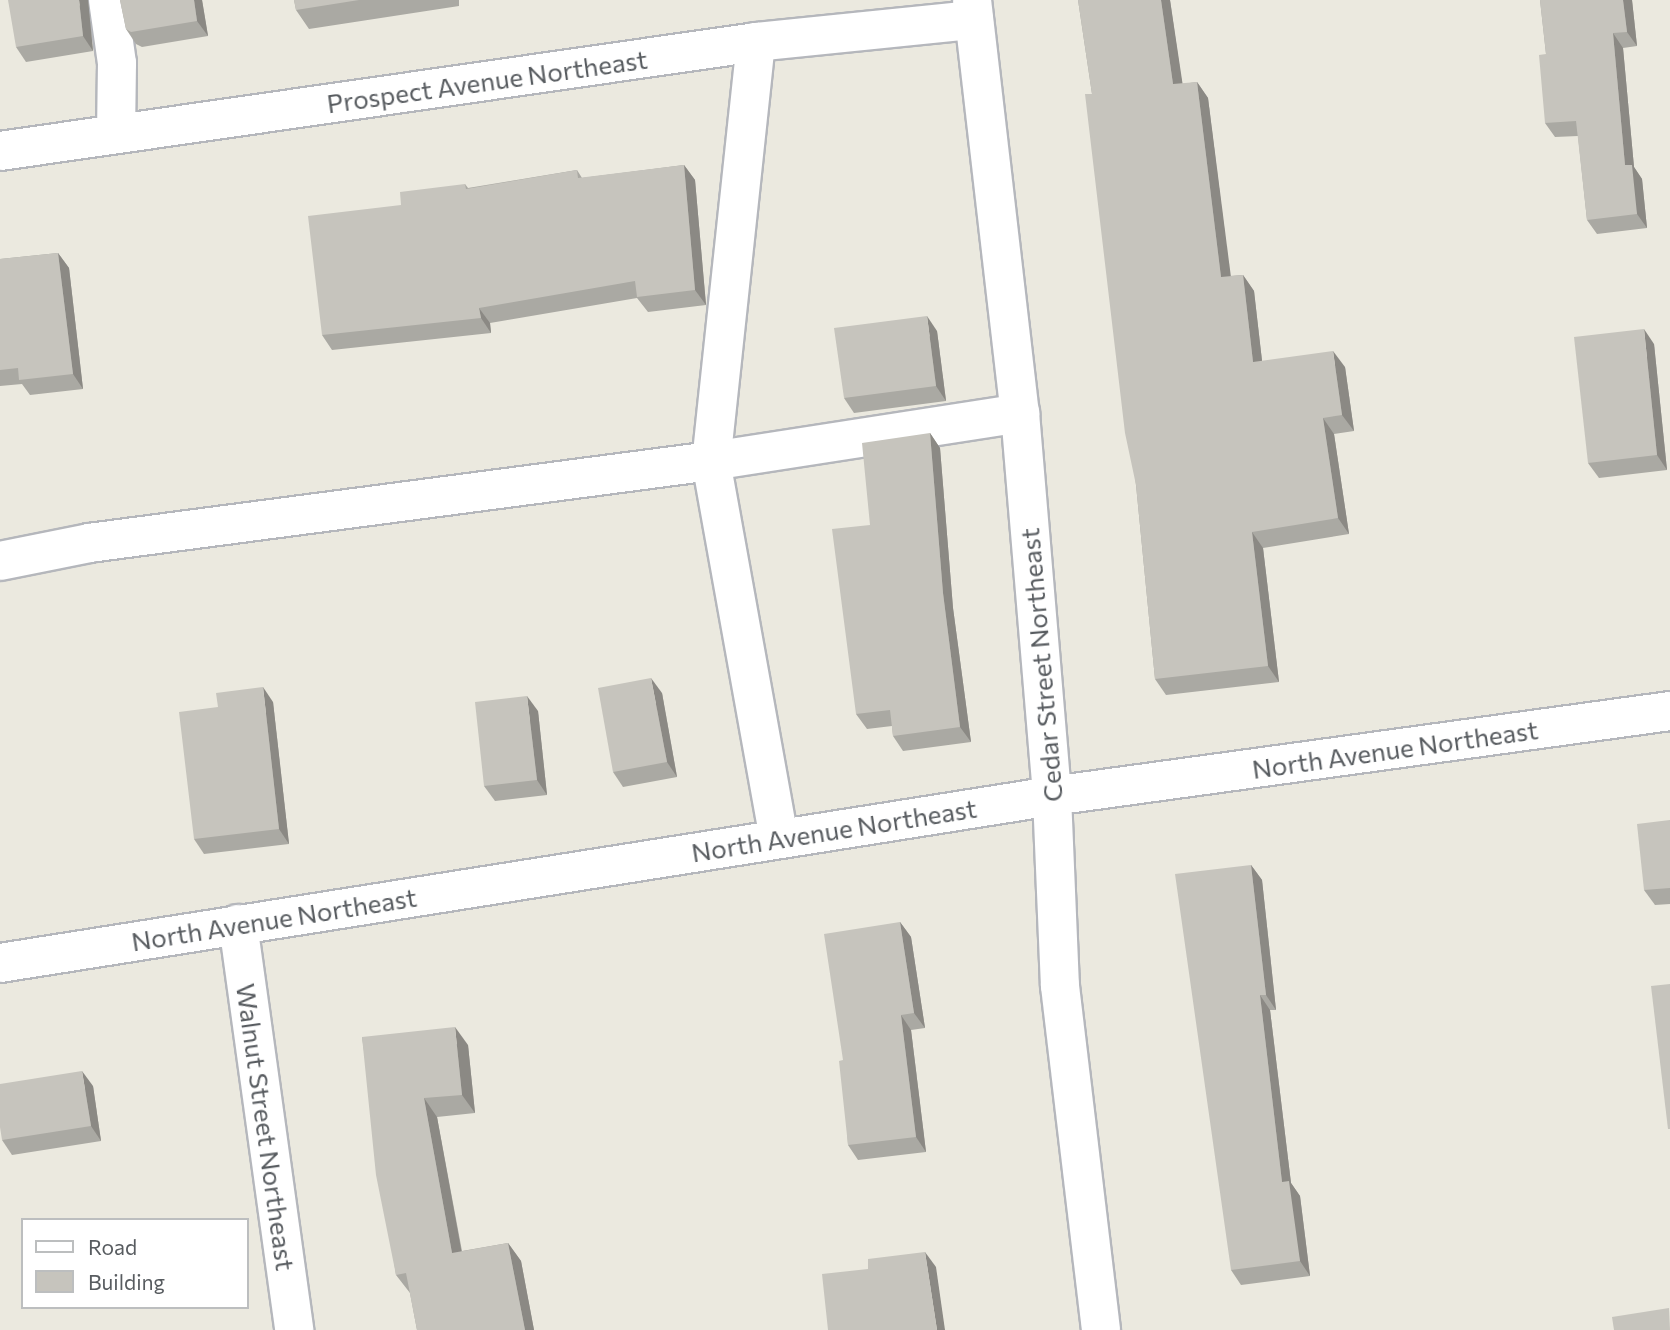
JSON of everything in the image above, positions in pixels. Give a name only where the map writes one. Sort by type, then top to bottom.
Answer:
[{"type":"street","points":[[108,0],[117,63],[116,134]]},
{"type":"street","name":"Prospect Avenue Northeast","points":[[0,151],[973,10]]},
{"type":"street","name":"Cedar Street Northeast","points":[[973,10],[1020,413],[1052,796],[1060,986],[1101,1330]]},
{"type":"street","points":[[756,42],[711,461],[779,839]]},
{"type":"street","points":[[0,561],[89,543],[711,461],[1020,413]]},
{"type":"street","name":"North Avenue Northeast","points":[[0,963],[1052,796],[1670,711]]},
{"type":"street","name":"Walnut Street Northeast","points":[[238,924],[295,1330]]},
{"type":"building","points":[[8,0],[79,0],[83,36],[16,47]]},
{"type":"building","points":[[120,0],[194,0],[197,21],[131,32],[126,29]]},
{"type":"building","points":[[294,0],[359,0],[296,10]]},
{"type":"building","points":[[1078,0],[1161,0],[1173,84],[1197,82],[1221,277],[1243,275],[1253,362],[1333,351],[1342,415],[1323,418],[1338,518],[1252,532],[1268,666],[1155,679],[1136,485],[1125,433],[1085,94],[1092,94]]},
{"type":"building","points":[[1540,0],[1623,0],[1627,32],[1613,33],[1625,165],[1632,165],[1637,214],[1587,220],[1576,121],[1545,123],[1539,55],[1546,54]]},
{"type":"building","points":[[684,165],[695,290],[637,297],[635,281],[479,308],[481,318],[322,335],[308,216],[401,205],[400,192],[465,184],[466,189],[577,170],[578,178]]},
{"type":"building","points":[[58,253],[73,374],[19,380],[18,368],[0,370],[0,259]]},
{"type":"building","points":[[927,316],[936,386],[844,398],[834,328]]},
{"type":"building","points":[[1644,329],[1657,455],[1588,463],[1574,337]]},
{"type":"building","points":[[930,433],[943,593],[960,727],[893,736],[890,710],[856,714],[832,529],[870,525],[862,443]]},
{"type":"building","points":[[651,678],[667,762],[613,772],[598,688]]},
{"type":"building","points":[[263,687],[279,829],[194,839],[179,712],[218,707],[216,693]]},
{"type":"building","points":[[527,696],[537,780],[484,786],[475,702]]},
{"type":"building","points":[[1670,820],[1670,888],[1644,890],[1637,824]]},
{"type":"building","points":[[1251,865],[1266,995],[1260,995],[1282,1182],[1289,1181],[1300,1261],[1231,1270],[1175,874]]},
{"type":"building","points":[[900,922],[914,1013],[901,1015],[916,1137],[848,1145],[839,1061],[843,1060],[824,934]]},
{"type":"building","points":[[1670,984],[1670,1129],[1668,1129],[1651,986]]},
{"type":"building","points":[[455,1027],[462,1095],[424,1098],[452,1253],[508,1243],[525,1330],[417,1330],[406,1273],[396,1275],[376,1175],[362,1037]]},
{"type":"building","points":[[82,1071],[91,1126],[2,1140],[0,1084]]},
{"type":"building","points":[[925,1252],[937,1330],[828,1330],[822,1274],[868,1269],[868,1259]]},
{"type":"building","points":[[1669,1308],[1670,1330],[1614,1330],[1612,1317]]}]
